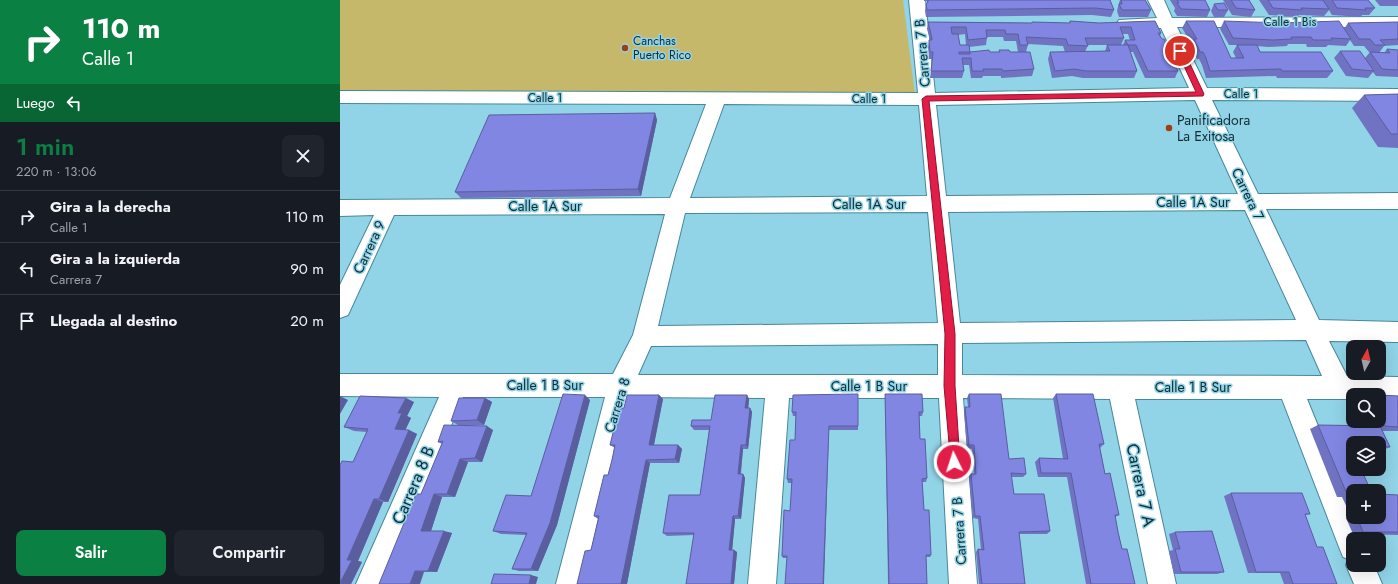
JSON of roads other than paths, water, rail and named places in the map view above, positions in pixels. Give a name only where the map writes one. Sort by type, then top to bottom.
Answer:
[{"type":"street","name":"Carrera 7 B","points":[[917,0],[927,24],[926,99],[950,334],[950,386],[962,584]]},
{"type":"street","name":"Carrera 7","points":[[1156,0],[1340,388]]},
{"type":"street","name":"Calle 1 Bis","points":[[1111,23],[1398,22]]},
{"type":"street","name":"Calle 1","points":[[340,97],[926,99],[1201,94],[1398,95]]},
{"type":"street","name":"Carrera 8","points":[[570,584],[620,386],[644,336],[677,205],[717,99]]},
{"type":"street","name":"Calle 1A Sur","points":[[340,208],[1398,201]]},
{"type":"street","name":"Carrera 9","points":[[340,308],[388,207]]},
{"type":"street","points":[[644,336],[1313,330],[1398,332]]},
{"type":"street","name":"Calle 1 B Sur","points":[[340,385],[1398,388]]},
{"type":"street","name":"Carrera 8 B","points":[[370,584],[456,385]]},
{"type":"street","points":[[762,584],[778,386]]},
{"type":"street","name":"Carrera 7 A","points":[[1120,387],[1162,584]]},
{"type":"street","points":[[1290,388],[1347,532]]},
{"type":"street","points":[[1363,572],[1368,584]]},
{"type":"place","name":"Canchas Puerto Rico","points":[[625,48]]},
{"type":"place","name":"Panificadora La Exitosa","points":[[1169,128]]}]
